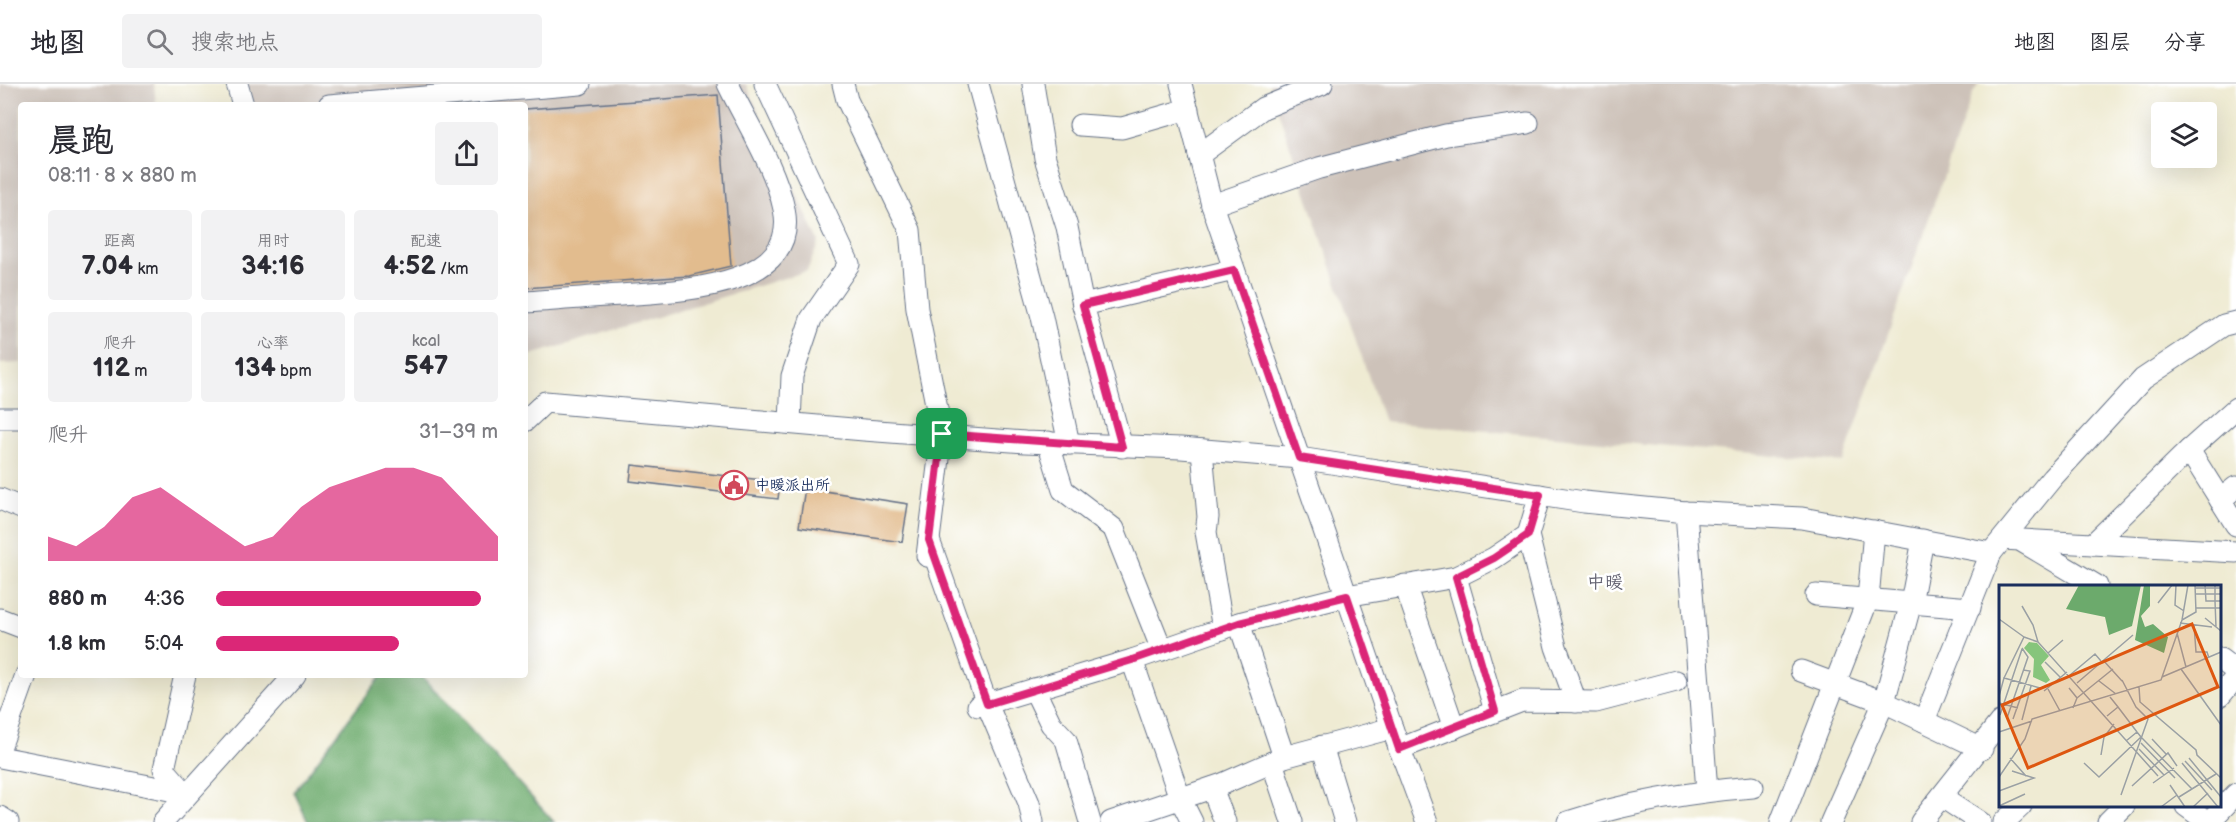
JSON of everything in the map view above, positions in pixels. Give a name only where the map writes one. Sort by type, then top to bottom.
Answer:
[{"type":"street","points":[[237,84],[242,102]]},
{"type":"street","points":[[345,102],[405,91],[580,84]]},
{"type":"street","points":[[528,302],[695,289],[732,281],[767,261],[783,240],[784,211],[775,181],[728,84]]},
{"type":"street","points":[[765,84],[849,264],[811,319],[792,376],[790,423]]},
{"type":"street","points":[[843,84],[847,100],[910,230],[917,309],[942,434],[928,548],[982,705],[1029,802],[1033,822]]},
{"type":"street","points":[[978,84],[1042,317],[1063,490],[1114,529],[1162,650]]},
{"type":"street","points":[[1033,84],[1045,158],[1067,227],[1083,305],[1122,447]]},
{"type":"street","points":[[1181,84],[1212,205],[1399,749],[1427,822]]},
{"type":"street","points":[[1199,155],[1263,108],[1313,86]]},
{"type":"street","points":[[1080,125],[1122,128],[1188,109]]},
{"type":"street","points":[[1212,205],[1319,168],[1435,138],[1528,123]]},
{"type":"street","points":[[1083,305],[1234,270]]},
{"type":"street","points":[[1924,721],[1970,608],[2005,544],[2052,478],[2143,379],[2224,325],[2236,322]]},
{"type":"street","points":[[528,417],[545,402],[1058,443],[1202,450],[1299,458],[1540,495],[1686,512],[1802,518],[1923,540],[2005,544],[2093,544],[2236,552]]},
{"type":"street","points":[[2093,544],[2189,450],[2236,408]]},
{"type":"street","points":[[0,418],[18,418]]},
{"type":"street","points":[[1202,450],[1208,517],[1206,532],[1231,626],[1278,759],[1292,822]]},
{"type":"street","points":[[2189,450],[2228,493],[2236,525]]},
{"type":"street","points":[[1540,495],[1528,535],[1556,647],[1576,702]]},
{"type":"street","points":[[0,499],[18,507]]},
{"type":"street","points":[[1686,512],[1707,791]]},
{"type":"street","points":[[1781,822],[1868,599],[1874,531]]},
{"type":"street","points":[[982,705],[1132,660],[1231,626],[1347,596],[1456,577],[1494,558],[1528,535]]},
{"type":"street","points":[[1831,822],[1884,702],[1911,603],[1923,540]]},
{"type":"street","points":[[2005,544],[2095,585]]},
{"type":"street","points":[[1456,577],[1495,711]]},
{"type":"street","points":[[1405,585],[1454,728]]},
{"type":"street","points":[[1816,595],[1970,608]]},
{"type":"street","points":[[0,619],[18,626]]},
{"type":"street","points":[[1132,660],[1180,798],[1191,822]]},
{"type":"street","points":[[2221,660],[2236,671]]},
{"type":"street","points":[[1801,671],[1884,702],[1982,749]]},
{"type":"street","points":[[2221,695],[2236,677]]},
{"type":"street","points":[[0,748],[8,698],[24,678]]},
{"type":"street","points":[[0,757],[185,793],[164,769],[184,678]]},
{"type":"street","points":[[163,822],[293,678]]},
{"type":"street","points":[[1399,749],[1522,701],[1596,702],[1677,681]]},
{"type":"street","points":[[1035,689],[1051,724],[1066,740],[1090,822]]},
{"type":"street","points":[[1922,822],[1999,725]]},
{"type":"street","points":[[1112,822],[1212,788],[1278,759],[1392,728]]},
{"type":"street","points":[[1322,746],[1344,822]]},
{"type":"street","points":[[1568,822],[1620,805],[1707,791],[1753,787]]},
{"type":"street","points":[[1212,788],[1225,822]]},
{"type":"street","points":[[2187,807],[2209,822],[2236,794]]},
{"type":"street","points":[[1942,797],[1980,822]]},
{"type":"street","points":[[2004,822],[2019,807]]},
{"type":"street","points":[[2108,822],[2123,807]]},
{"type":"street","points":[[0,817],[8,822]]},
{"type":"shaded area","points":[[0,84],[154,84],[156,102],[18,102],[18,363],[0,364]]},
{"type":"shaded area","points":[[247,84],[746,84],[819,242],[807,271],[528,356],[528,102],[252,102]]},
{"type":"shaded area","points":[[1269,84],[1979,84],[1973,93],[1843,462],[1384,422]]},
{"type":"green space","points":[[380,678],[424,678],[554,822],[308,822],[294,792]]},
{"type":"building","points":[[718,95],[731,266],[689,276],[528,288],[528,109]]},
{"type":"building","name":"中暖派出所","points":[[632,465],[780,482],[778,499],[630,481]]},
{"type":"building","points":[[805,488],[908,504],[902,542],[799,527]]},
{"type":"place","name":"中暖派出所","points":[[734,485]]},
{"type":"district","name":"中暖","points":[[1605,582]]},
{"type":"route","points":[[1234,270],[1299,458],[1540,495],[1528,535],[1494,558],[1456,577],[1495,711],[1399,749],[1347,596],[1239,623],[1132,660],[987,704],[929,540],[942,434],[1025,442],[1122,447],[1083,305],[1234,270]]}]
